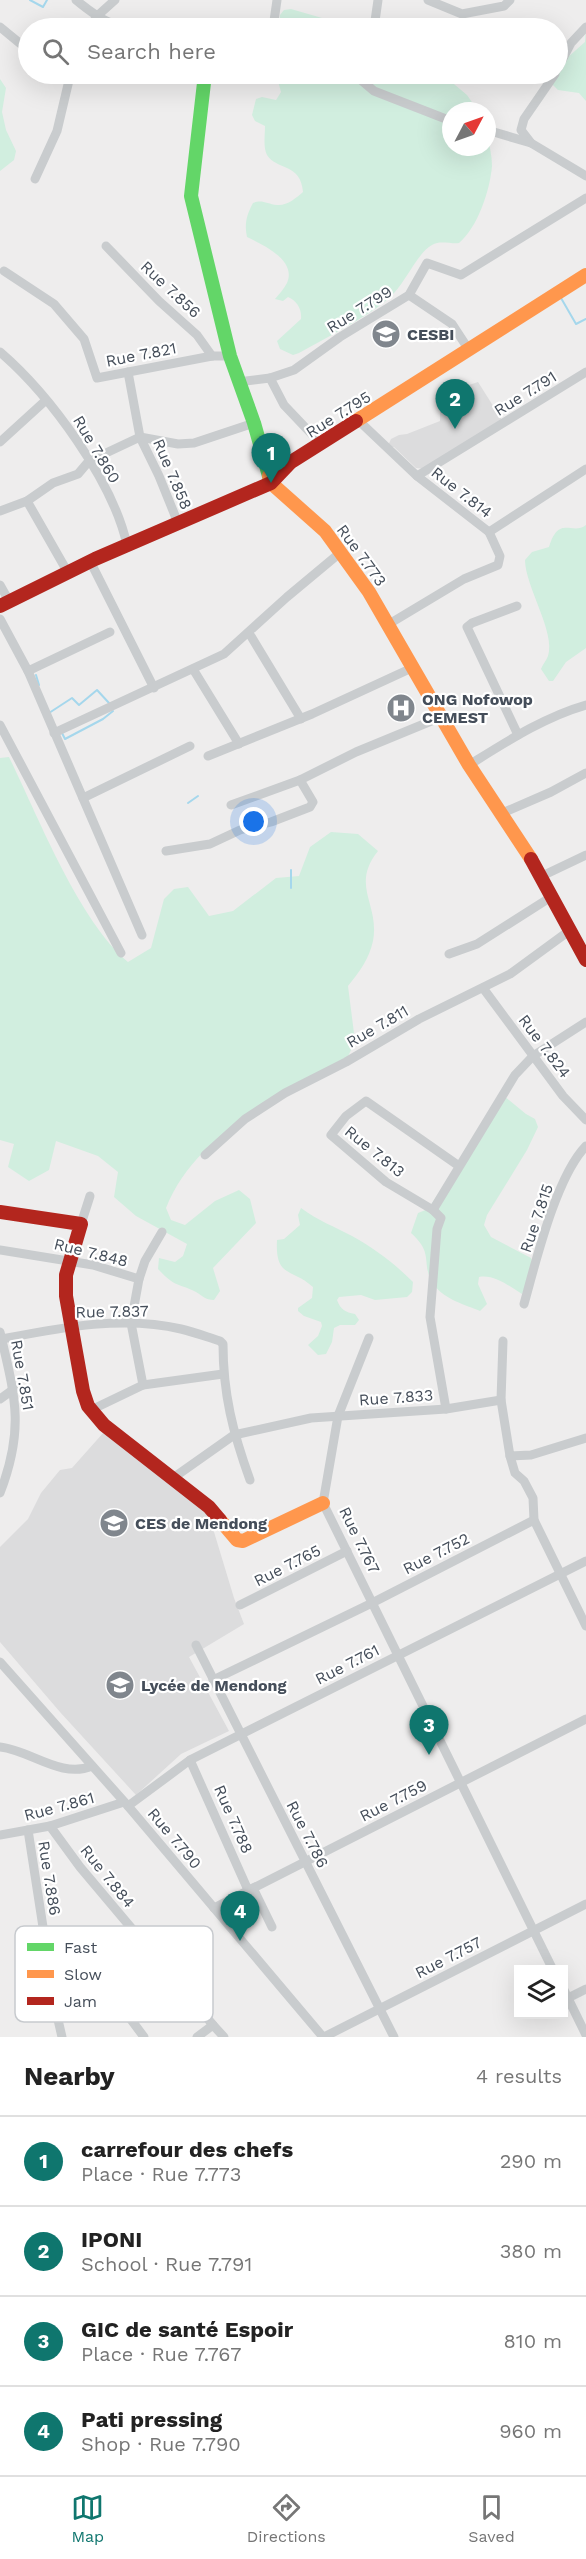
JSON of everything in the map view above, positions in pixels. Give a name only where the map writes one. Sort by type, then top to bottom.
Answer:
[{"type":"street","points":[[76,0],[96,17],[115,0]]},
{"type":"street","points":[[274,18],[277,0]]},
{"type":"street","points":[[375,18],[378,0]]},
{"type":"street","points":[[428,0],[462,14],[504,6],[510,0]]},
{"type":"street","points":[[0,27],[18,42]]},
{"type":"street","points":[[568,49],[586,27]]},
{"type":"street","points":[[35,179],[57,131],[67,84]]},
{"type":"street","points":[[204,84],[191,196],[230,356],[254,423],[271,483]]},
{"type":"street","points":[[366,84],[375,91],[442,117]]},
{"type":"street","points":[[531,143],[521,130],[524,118],[548,84]]},
{"type":"street","points":[[496,133],[531,143],[586,176]]},
{"type":"street","name":"Rue 7.799","points":[[238,382],[270,378],[294,370],[340,337],[409,295],[427,263],[461,275],[586,198]]},
{"type":"street","name":"Rue 7.856","points":[[106,246],[159,301],[193,331],[212,356]]},
{"type":"street","name":"Rue 7.821","points":[[4,271],[48,299],[61,313],[86,343],[95,376],[101,377],[212,356],[230,356]]},
{"type":"street","name":"Rue 7.795","points":[[5,604],[90,561],[271,483],[291,462],[586,275]]},
{"type":"street","points":[[409,295],[452,324],[469,350]]},
{"type":"street","name":"Rue 7.860","points":[[0,352],[68,426],[113,503],[127,545]]},
{"type":"street","name":"Rue 7.858","points":[[128,372],[140,437],[178,523]]},
{"type":"street","name":"Rue 7.791","points":[[417,476],[586,372]]},
{"type":"street","points":[[270,378],[284,405],[321,444]]},
{"type":"street","points":[[0,442],[45,401]]},
{"type":"street","name":"Rue 7.814","points":[[359,421],[417,476],[489,532],[586,469]]},
{"type":"street","points":[[1,507],[27,501],[53,483],[78,474],[89,461],[140,437],[186,444],[254,423]]},
{"type":"street","name":"Rue 7.773","points":[[271,483],[318,523],[341,552],[389,624],[469,765],[542,876],[569,931],[585,955]]},
{"type":"street","points":[[27,501],[67,572]]},
{"type":"street","points":[[389,624],[464,579],[498,566],[500,556],[489,532]]},
{"type":"street","points":[[54,733],[224,654],[341,552]]},
{"type":"street","points":[[90,561],[154,688]]},
{"type":"street","points":[[0,585],[5,604]]},
{"type":"street","points":[[517,606],[472,622],[467,627],[518,735]]},
{"type":"street","points":[[0,619],[28,671],[142,935]]},
{"type":"street","points":[[28,671],[110,632]]},
{"type":"street","points":[[249,633],[301,719]]},
{"type":"street","points":[[208,756],[301,719],[414,667]]},
{"type":"street","points":[[193,669],[239,744]]},
{"type":"street","points":[[469,765],[518,735],[568,710],[586,705]]},
{"type":"street","points":[[231,805],[300,780],[356,752],[441,717]]},
{"type":"street","points":[[0,725],[121,952]]},
{"type":"street","points":[[83,798],[190,746]]},
{"type":"street","points":[[500,814],[586,773]]},
{"type":"street","points":[[166,851],[210,844],[240,830],[271,822],[310,807],[313,802],[300,780]]},
{"type":"street","points":[[542,876],[586,855]]},
{"type":"street","points":[[449,954],[477,944],[551,897]]},
{"type":"street","name":"Rue 7.811","points":[[205,1155],[245,1119],[285,1093],[346,1062],[419,1019],[520,967],[569,931]]},
{"type":"street","name":"Rue 7.824","points":[[483,988],[563,1096],[586,1120]]},
{"type":"street","points":[[446,1409],[430,1317],[437,1229],[441,1218],[433,1210],[515,1075],[533,1056],[586,1022]]},
{"type":"street","name":"Rue 7.813","points":[[433,1210],[386,1182],[331,1135],[346,1116],[366,1101],[459,1166]]},
{"type":"street","name":"Rue 7.815","points":[[525,1304],[557,1200],[577,1155],[586,1146]]},
{"type":"street","points":[[0,1212],[81,1224],[90,1196]]},
{"type":"street","name":"Rue 7.767","points":[[81,1224],[70,1261],[66,1296],[82,1391],[91,1410],[121,1439],[209,1507],[237,1540],[243,1541],[322,1503],[552,1965]]},
{"type":"street","points":[[139,1280],[145,1261],[162,1232]]},
{"type":"street","name":"Rue 7.848","points":[[0,1250],[93,1265],[139,1280],[131,1323],[143,1385]]},
{"type":"street","name":"Rue 7.837","points":[[1,1336],[70,1326],[131,1323],[180,1328],[222,1342],[223,1374]]},
{"type":"street","name":"Rue 7.851","points":[[0,1493],[17,1427],[14,1389],[1,1336]]},
{"type":"street","points":[[322,1503],[338,1416],[369,1338]]},
{"type":"street","points":[[503,1341],[501,1400],[510,1456],[515,1473],[524,1481],[533,1498],[534,1520],[586,1626]]},
{"type":"street","points":[[91,1410],[143,1385],[223,1374],[234,1436],[250,1480]]},
{"type":"street","points":[[0,1399],[14,1389]]},
{"type":"street","name":"Rue 7.833","points":[[173,1478],[234,1436],[311,1418],[446,1409],[501,1400]]},
{"type":"street","points":[[510,1456],[531,1455],[586,1438]]},
{"type":"street","name":"Rue 7.752","points":[[213,1680],[372,1603],[534,1520]]},
{"type":"street","name":"Rue 7.765","points":[[240,1605],[346,1551]]},
{"type":"street","name":"Rue 7.761","points":[[126,1804],[190,1760],[586,1561]]},
{"type":"street","name":"Rue 7.786","points":[[196,1645],[394,2037]]},
{"type":"street","name":"Rue 7.790","points":[[0,1662],[126,1804],[323,2037]]},
{"type":"street","name":"Rue 7.759","points":[[214,1908],[586,1719]]},
{"type":"street","points":[[0,1747],[50,1764],[82,1770],[92,1766]]},
{"type":"street","name":"Rue 7.788","points":[[190,1760],[251,1889],[272,1927]]},
{"type":"street","name":"Rue 7.861","points":[[0,1836],[50,1826],[126,1804]]},
{"type":"street","name":"Rue 7.884","points":[[50,1826],[80,1867],[130,1926]]},
{"type":"street","name":"Rue 7.886","points":[[28,1830],[44,1926]]},
{"type":"street","name":"Rue 7.757","points":[[323,2037],[586,1904]]},
{"type":"street","points":[[568,1994],[586,1989]]},
{"type":"street","points":[[568,1998],[586,2035]]},
{"type":"street","name":"Rue 7.886","points":[[60,2022],[62,2037]]},
{"type":"street","points":[[133,2022],[144,2037]]},
{"type":"street","name":"Rue 7.884","points":[[210,2022],[224,2037]]},
{"type":"street","points":[[197,2037],[213,2025]]},
{"type":"shaded area","points":[[478,382],[502,420],[427,469],[416,468],[394,447],[387,448],[391,439],[440,421],[440,404],[466,386]]},
{"type":"shaded area","name":"Lycée de Mendong","points":[[104,1432],[214,1517],[211,1522],[244,1624],[189,1657],[229,1731],[181,1754],[136,1795],[0,1642],[0,1547],[28,1519],[41,1493],[60,1470],[72,1468]]},
{"type":"green space","points":[[291,9],[322,18],[280,18],[284,10]]},
{"type":"green space","points":[[586,26],[586,101],[579,93],[558,90],[552,84],[568,84],[568,57],[585,42]]},
{"type":"green space","points":[[0,79],[6,88],[2,112],[6,130],[16,151],[14,160],[0,171]]},
{"type":"green space","points":[[279,84],[454,84],[472,102],[442,102],[442,156],[491,156],[492,162],[489,186],[482,208],[472,228],[459,243],[442,242],[426,249],[388,299],[357,321],[293,355],[280,349],[277,341],[301,319],[300,309],[294,301],[288,297],[283,301],[275,299],[287,283],[289,275],[287,267],[277,254],[247,237],[246,228],[253,203],[259,201],[277,205],[284,204],[303,192],[298,176],[271,160],[267,155],[265,126],[255,121],[252,115],[256,99],[262,97],[276,100],[281,92]]},
{"type":"green space","points":[[586,525],[586,648],[566,662],[553,681],[549,681],[541,669],[548,656],[548,635],[526,571],[525,560],[532,552],[549,547],[553,537],[561,528],[581,528]]},
{"type":"green space","points":[[9,757],[46,837],[76,894],[92,921],[128,962],[151,948],[164,899],[174,889],[188,887],[209,916],[233,911],[276,878],[299,876],[310,847],[331,832],[358,834],[378,851],[366,875],[373,916],[373,941],[364,965],[348,986],[355,1041],[346,1061],[267,1104],[219,1138],[198,1158],[180,1181],[166,1208],[171,1220],[185,1225],[215,1201],[239,1190],[250,1199],[256,1223],[213,1268],[220,1291],[214,1300],[206,1299],[173,1282],[158,1269],[159,1258],[175,1262],[183,1256],[187,1244],[136,1216],[114,1197],[118,1172],[98,1156],[56,1141],[49,1170],[29,1181],[8,1167],[14,1144],[0,1140],[0,758]]},
{"type":"green space","points":[[504,1096],[535,1119],[538,1127],[527,1150],[487,1215],[484,1225],[491,1237],[531,1258],[533,1265],[522,1294],[496,1279],[479,1277],[478,1284],[487,1304],[480,1311],[439,1291],[430,1279],[423,1248],[411,1233],[418,1213],[428,1209]]},
{"type":"green space","points":[[301,1208],[368,1246],[413,1282],[412,1292],[407,1297],[375,1300],[361,1295],[339,1297],[337,1300],[342,1308],[355,1314],[359,1320],[355,1325],[340,1325],[334,1328],[332,1342],[326,1354],[318,1355],[308,1345],[318,1336],[322,1326],[321,1322],[304,1316],[298,1311],[298,1308],[312,1298],[313,1287],[286,1271],[279,1261],[277,1252],[277,1240],[284,1239],[300,1225],[298,1215]]},
{"type":"waterway","points":[[30,0],[43,7],[47,0]]},
{"type":"waterway","points":[[561,298],[576,324],[586,319]]},
{"type":"waterway","points":[[36,675],[39,685]]},
{"type":"waterway","points":[[49,713],[72,698],[79,705],[97,690],[109,703]]},
{"type":"waterway","points":[[62,733],[65,739],[103,719],[113,711]]},
{"type":"waterway","points":[[188,803],[198,796]]},
{"type":"waterway","points":[[291,870],[291,888]]},
{"type":"traffic: fast","points":[[204,84],[191,196],[230,356],[254,423],[269,476]]},
{"type":"traffic: slow","points":[[356,421],[586,275]]},
{"type":"traffic: slow","points":[[269,476],[271,483],[325,531],[369,592],[469,765],[531,859]]},
{"type":"traffic: slow","points":[[220,1520],[237,1540],[243,1541],[323,1503]]},
{"type":"traffic: jam","points":[[0,606],[95,559],[271,483],[291,462],[356,421]]},
{"type":"traffic: jam","points":[[531,859],[586,960]]},
{"type":"traffic: jam","points":[[0,1212],[81,1224],[66,1275],[66,1296],[83,1391],[88,1406],[104,1425],[209,1507],[220,1520]]},
{"type":"place","name":"CESBI","points":[[386,334]]},
{"type":"place","name":"IPONI","points":[[455,429]]},
{"type":"place","name":"carrefour des chefs","points":[[271,483]]},
{"type":"place","name":"ONG Nofowop CEMEST","points":[[401,708]]},
{"type":"place","name":"CES de Mendong","points":[[114,1523]]},
{"type":"place","name":"Lycée de Mendong","points":[[120,1685]]},
{"type":"place","name":"GIC de santé Espoir","points":[[429,1755]]},
{"type":"place","name":"Pati pressing","points":[[240,1941]]}]
